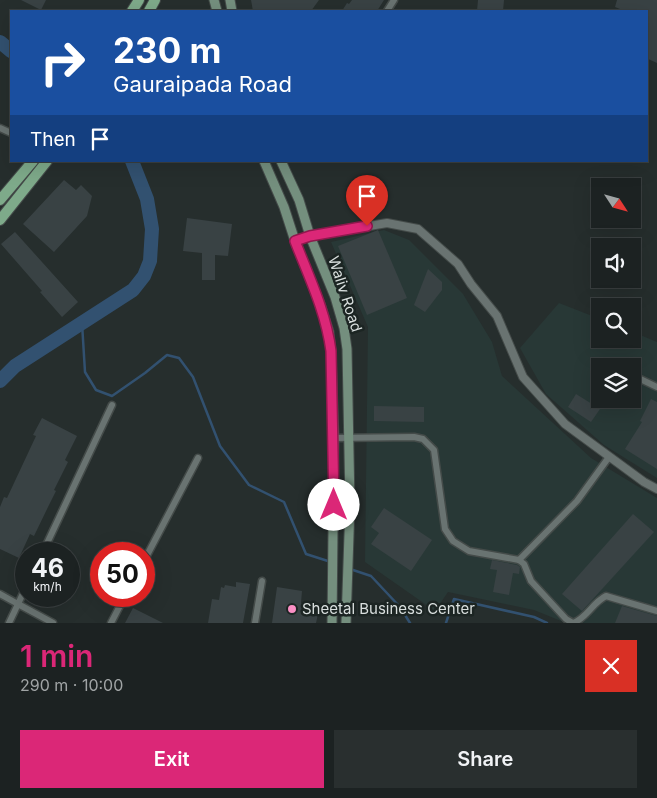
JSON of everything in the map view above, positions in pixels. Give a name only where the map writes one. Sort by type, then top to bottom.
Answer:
[{"type":"main road","points":[[0,200],[32,162]]},
{"type":"main road","points":[[0,220],[46,162]]},
{"type":"main road","name":"Waliv Road","points":[[264,162],[284,207],[329,332],[334,438],[332,623]]},
{"type":"main road","name":"Waliv Road","points":[[281,162],[299,200],[310,236],[335,298],[344,328],[347,349],[349,438],[346,623]]},
{"type":"street","points":[[295,241],[310,236],[387,223],[418,228],[458,264],[497,316],[523,377],[565,424],[644,482],[657,489]]},
{"type":"street","points":[[641,379],[657,387]]},
{"type":"street","points":[[48,542],[112,404]]},
{"type":"street","points":[[334,438],[414,437],[423,439],[434,450],[445,529],[453,541],[469,552],[519,560],[524,564],[531,580],[566,619],[573,623],[580,620],[598,600],[606,596],[657,611]]},
{"type":"street","points":[[519,560],[578,501],[610,457]]},
{"type":"street","points":[[154,542],[198,458]]},
{"type":"street","points":[[255,623],[262,581]]},
{"type":"street","points":[[0,594],[15,602]]},
{"type":"street","points":[[9,623],[17,607]]},
{"type":"street","points":[[24,607],[53,623]]},
{"type":"street","points":[[111,623],[119,607]]},
{"type":"shaded area","points":[[384,230],[409,240],[463,294],[492,342],[502,376],[591,458],[657,498],[657,623],[566,623],[534,610],[448,592],[435,611],[365,562],[368,327],[331,242]]},
{"type":"shaded area","points":[[559,303],[591,315],[591,348],[641,348],[641,335],[657,342],[657,478],[604,445],[546,394],[520,348]]},
{"type":"building","points":[[21,0],[46,0],[41,10]]},
{"type":"building","points":[[251,0],[319,0],[312,10],[253,10]]},
{"type":"building","points":[[352,0],[384,0],[378,10],[343,10],[347,3],[349,4]]},
{"type":"building","points":[[478,0],[504,0],[503,10],[477,10]]},
{"type":"building","points":[[617,0],[657,0],[657,63],[648,59],[648,10],[622,10],[615,7]]},
{"type":"building","points":[[64,180],[76,190],[81,185],[92,196],[87,216],[54,252],[23,224]]},
{"type":"building","points":[[187,218],[232,224],[228,256],[215,255],[215,280],[202,280],[202,253],[183,251]]},
{"type":"building","points":[[378,230],[407,298],[367,315],[338,246]]},
{"type":"building","points":[[15,232],[78,302],[62,317],[1,244]]},
{"type":"building","points":[[428,269],[442,282],[442,290],[425,312],[414,305]]},
{"type":"building","points":[[576,394],[591,403],[591,408],[600,409],[591,422],[568,407]]},
{"type":"building","points":[[651,399],[657,402],[657,469],[625,449],[642,422],[640,421]]},
{"type":"building","points":[[374,406],[424,407],[424,422],[374,421]]},
{"type":"building","points":[[42,418],[77,436],[65,460],[68,462],[54,490],[56,491],[34,536],[30,534],[26,542],[15,542],[15,556],[0,549],[0,507],[4,497],[7,498],[36,436],[33,435]]},
{"type":"building","points":[[384,508],[432,540],[411,571],[371,544],[379,533],[371,527]]},
{"type":"building","points":[[633,514],[654,532],[582,611],[562,594]]},
{"type":"building","points":[[492,560],[520,567],[519,574],[513,573],[509,595],[493,592],[497,570],[490,569]]},
{"type":"building","points":[[236,582],[250,584],[243,623],[208,623],[212,599],[219,600],[221,587],[224,588],[225,585],[236,587]]},
{"type":"building","name":"Sheetal Business Center","points":[[277,587],[302,591],[301,603],[311,604],[310,613],[318,614],[316,623],[272,623]]},
{"type":"building","points":[[622,606],[657,616],[657,623],[615,623]]},
{"type":"building","points":[[133,608],[163,623],[125,623]]},
{"type":"waterway","points":[[0,42],[10,50]]},
{"type":"waterway","points":[[0,381],[15,366],[133,290],[144,276],[150,261],[152,229],[147,199],[132,162]]},
{"type":"waterway","points":[[82,323],[85,372],[96,390],[112,396],[167,355],[179,358],[193,377],[220,446],[249,485],[284,502],[306,554],[331,562]]},
{"type":"waterway","points":[[350,569],[371,576],[400,607],[410,623]]},
{"type":"waterway","points":[[446,623],[454,599],[534,617],[547,623]]},
{"type":"place","name":"Sheetal Business Center","points":[[292,609]]},
{"type":"route","points":[[334,505],[334,438],[329,332],[295,241],[310,236],[367,226]]}]
